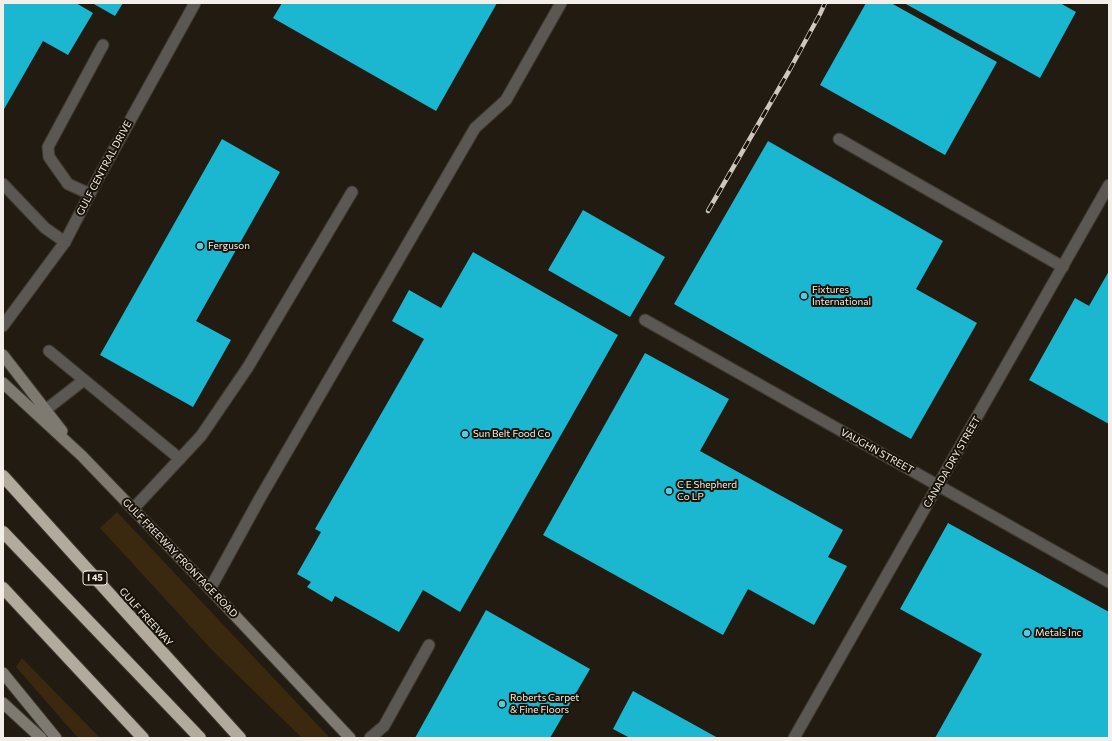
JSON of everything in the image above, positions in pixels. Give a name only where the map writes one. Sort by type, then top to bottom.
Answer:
[{"type":"highway","name":"GULF FREEWAY","points":[[3,476],[240,738]]},
{"type":"highway","points":[[3,532],[200,738]]},
{"type":"highway","points":[[3,588],[143,738]]},
{"type":"main road","points":[[3,355],[42,413]]},
{"type":"main road","points":[[3,383],[42,413]]},
{"type":"main road","name":"GULF FREEWAY FRONTAGE ROAD","points":[[42,413],[350,738]]},
{"type":"main road","points":[[3,673],[56,738]]},
{"type":"main road","points":[[3,703],[40,738]]},
{"type":"street","name":"GULF CENTRAL DRIVE","points":[[3,326],[65,242],[195,3]]},
{"type":"street","points":[[210,589],[264,492],[475,128],[506,100],[561,3]]},
{"type":"street","points":[[90,194],[68,184],[49,157],[48,147],[103,45]]},
{"type":"street","points":[[839,139],[1063,267]]},
{"type":"street","points":[[3,184],[46,228],[65,242]]},
{"type":"street","name":"CANADA DRY STREET","points":[[794,738],[1109,185]]},
{"type":"street","points":[[133,508],[201,436],[248,367],[352,192]]},
{"type":"street","name":"VAUGHN STREET","points":[[645,320],[1109,582]]},
{"type":"street","points":[[49,351],[180,459]]},
{"type":"street","points":[[42,413],[84,380]]},
{"type":"street","points":[[370,738],[384,726],[429,645]]},
{"type":"shaded area","points":[[117,512],[330,738],[302,738],[212,650],[100,528]]},
{"type":"shaded area","points":[[22,658],[100,738],[78,738],[16,667]]},
{"type":"building","points":[[3,3],[76,3],[93,13],[68,55],[43,41],[3,111]]},
{"type":"building","points":[[92,3],[123,3],[115,16]]},
{"type":"building","points":[[282,3],[497,3],[436,111],[273,18]]},
{"type":"building","points":[[866,3],[891,3],[997,62],[945,155],[820,85]]},
{"type":"building","points":[[904,3],[1060,3],[1076,12],[1040,78]]},
{"type":"building","name":"Ferguson","points":[[222,139],[280,172],[196,321],[231,340],[193,407],[100,355]]},
{"type":"building","name":"Fixtures International","points":[[768,141],[943,241],[916,289],[977,323],[911,439],[674,304]]},
{"type":"building","points":[[583,210],[665,257],[630,317],[548,270]]},
{"type":"building","name":"Sun Belt Food Co","points":[[473,252],[618,335],[460,612],[423,590],[399,632],[335,596],[332,602],[307,587],[311,582],[297,574],[321,532],[315,529],[424,339],[392,321],[409,290],[441,308]]},
{"type":"building","points":[[1109,271],[1109,424],[1029,380],[1075,298],[1089,306]]},
{"type":"building","name":"C E Shepherd Co LP","points":[[645,353],[729,399],[700,451],[843,530],[828,557],[847,566],[814,625],[748,589],[723,635],[543,535]]},
{"type":"building","name":"Metals Inc","points":[[948,523],[1109,612],[1109,738],[935,738],[982,654],[900,609]]},
{"type":"building","name":"Roberts Carpet & Fine Floors","points":[[486,610],[590,669],[550,738],[415,738]]},
{"type":"building","points":[[633,691],[718,738],[630,738],[613,729]]},
{"type":"railway","points":[[708,211],[789,71],[825,3]]},
{"type":"place","name":"Ferguson","points":[[200,246]]},
{"type":"place","name":"Fixtures International","points":[[804,296]]},
{"type":"place","name":"Sun Belt Food Co","points":[[465,434]]},
{"type":"place","name":"C E Shepherd Co LP","points":[[669,491]]},
{"type":"place","name":"Metals Inc","points":[[1027,633]]},
{"type":"place","name":"Roberts Carpet & Fine Floors","points":[[502,704]]}]
